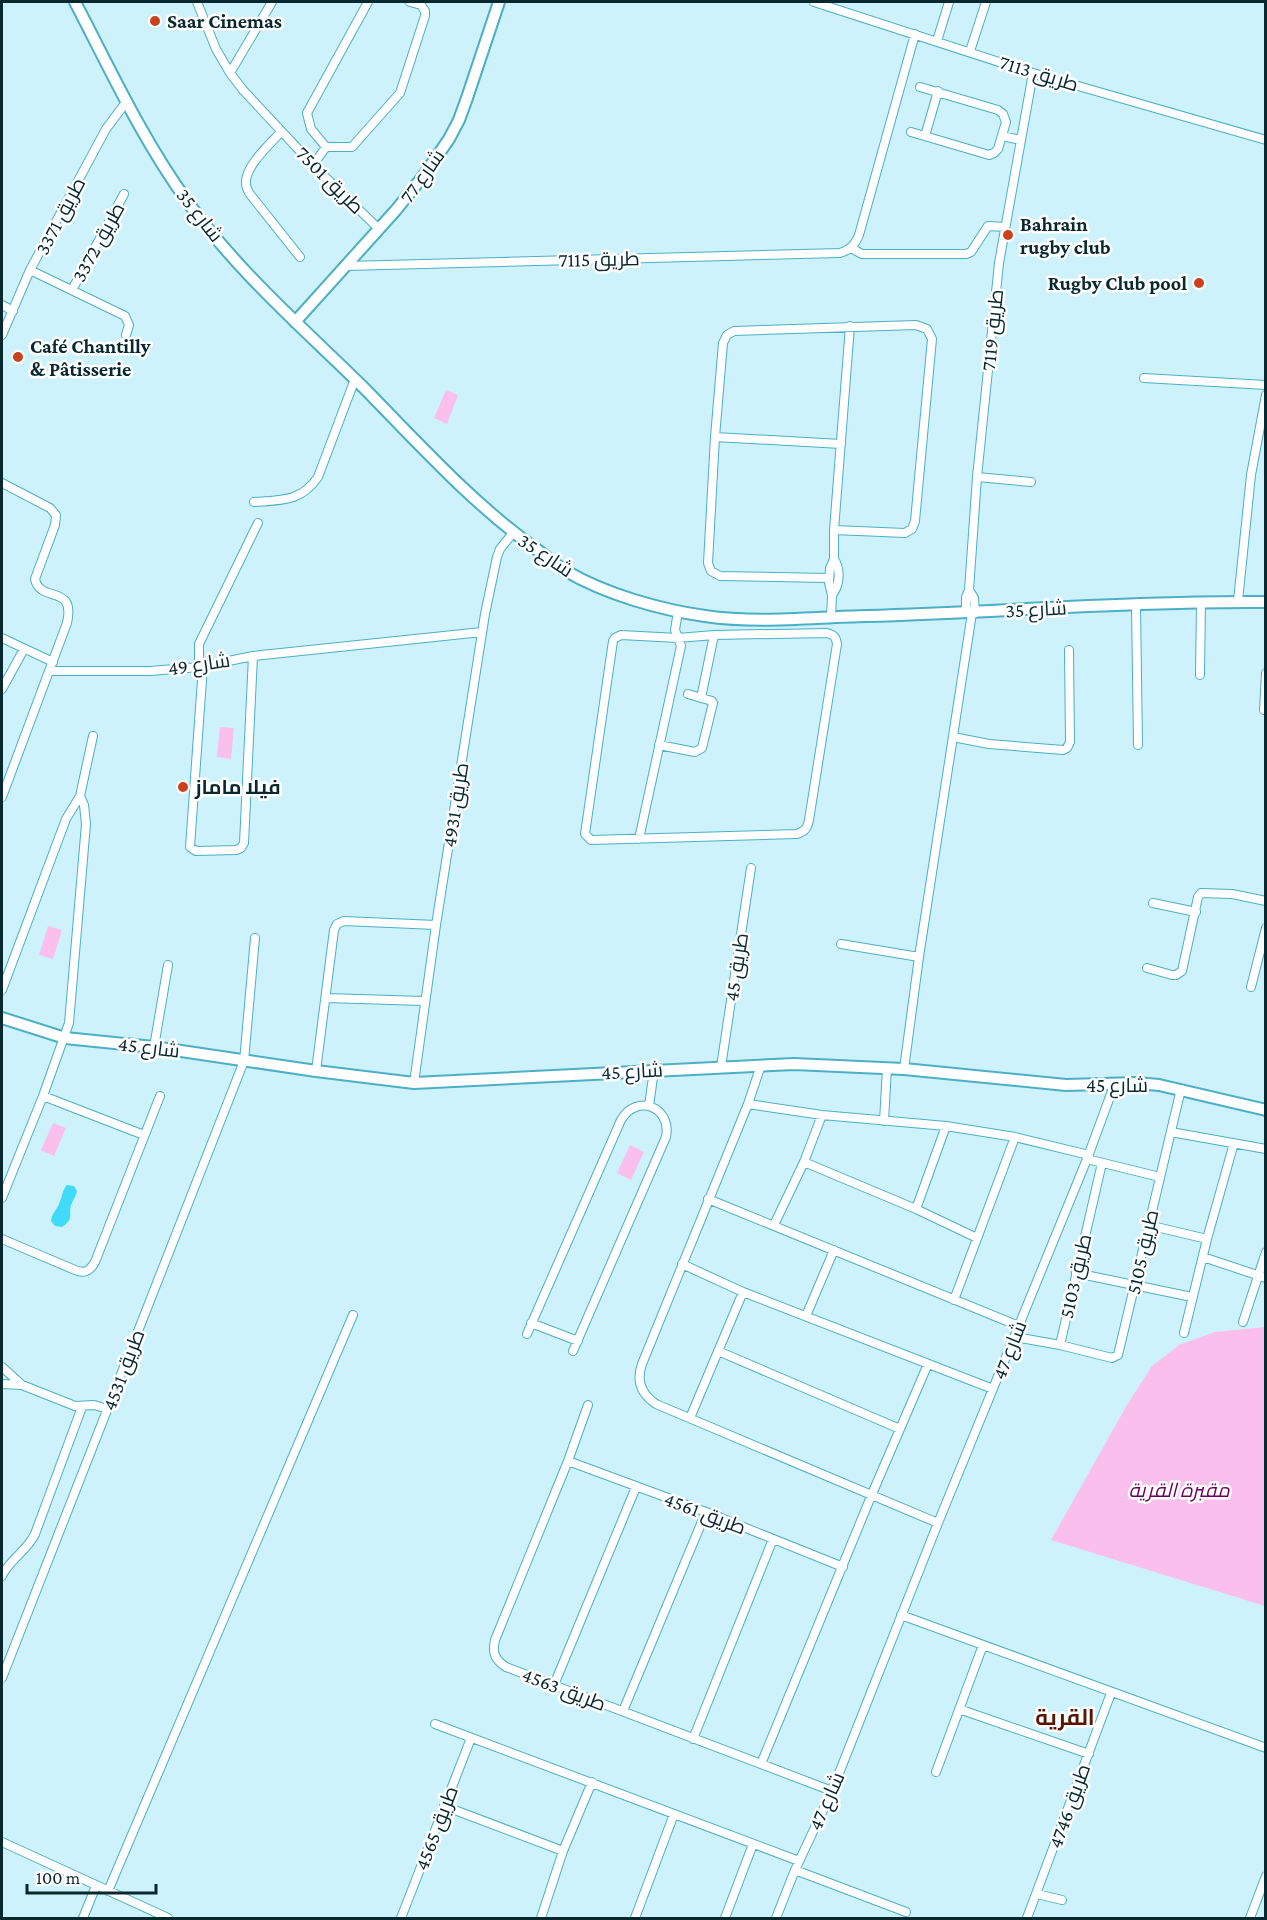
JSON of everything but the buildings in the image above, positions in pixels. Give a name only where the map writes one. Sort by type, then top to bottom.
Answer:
[{"type":"street","name":"شارع 35","points":[[75,2],[154,153],[189,203],[239,265],[467,492],[513,533],[567,572],[630,599],[710,617],[754,620],[1202,602],[1266,602]]},
{"type":"street","name":"طريق 7501","points":[[197,2],[208,34],[230,73],[282,132],[379,229]]},
{"type":"street","points":[[230,73],[270,2]]},
{"type":"street","points":[[326,147],[311,129],[307,113],[368,2]]},
{"type":"street","points":[[326,147],[352,147],[400,93],[425,16],[421,5],[410,2]]},
{"type":"street","name":"شارع 77","points":[[295,322],[396,210],[424,176],[449,139],[459,120],[499,2]]},
{"type":"street","name":"طريق 7113","points":[[814,2],[1033,73],[1266,140]]},
{"type":"street","points":[[937,41],[949,2]]},
{"type":"street","points":[[970,51],[986,2]]},
{"type":"street","points":[[851,248],[859,235],[915,34]]},
{"type":"street","name":"طريق 7119","points":[[904,1068],[971,613],[966,597],[969,590],[976,477],[999,263],[1033,73]]},
{"type":"street","points":[[911,132],[989,155],[996,151],[1005,122],[1001,112],[920,87]]},
{"type":"street","points":[[925,136],[938,91]]},
{"type":"street","name":"طريق 3371","points":[[2,335],[30,270],[106,129],[127,101]]},
{"type":"street","name":"طريق 7501","points":[[282,132],[260,154],[247,172],[245,183],[249,193],[300,257]]},
{"type":"street","points":[[1002,136],[1021,140]]},
{"type":"street","points":[[314,165],[326,147]]},
{"type":"street","name":"طريق 3372","points":[[72,290],[124,194]]},
{"type":"street","name":"طريق 7115","points":[[346,266],[840,253],[851,248],[862,254],[966,254],[971,252],[988,226],[1005,227]]},
{"type":"street","points":[[30,270],[125,316],[129,325],[126,336]]},
{"type":"street","points":[[2,304],[13,310]]},
{"type":"street","points":[[829,578],[720,576],[711,572],[708,563],[723,343],[727,335],[734,331],[916,324],[927,329],[932,339],[915,521],[912,529],[905,533],[834,530]]},
{"type":"street","points":[[832,596],[829,590],[829,578],[834,560],[834,530],[850,326]]},
{"type":"street","points":[[1144,378],[1266,385]]},
{"type":"street","points":[[254,502],[294,498],[312,486],[318,477],[355,379]]},
{"type":"street","points":[[1238,601],[1251,475],[1266,395]]},
{"type":"street","points":[[715,437],[841,444]]},
{"type":"street","points":[[976,477],[1030,482]]},
{"type":"street","points":[[2,483],[50,508],[56,515],[55,525],[35,579],[36,586],[42,591],[60,596],[66,601],[69,609],[67,623],[2,797]]},
{"type":"street","points":[[253,656],[244,843],[236,850],[196,851],[190,847],[201,666],[197,656],[199,644],[258,523]]},
{"type":"street","name":"طريق 4931","points":[[414,1083],[424,1001],[482,632],[497,557],[500,549],[513,533]]},
{"type":"street","points":[[831,617],[832,596],[838,584],[838,567],[834,560]]},
{"type":"street","points":[[1200,675],[1202,602]]},
{"type":"street","points":[[1136,605],[1138,745]]},
{"type":"street","points":[[639,838],[681,646],[675,630],[678,611]]},
{"type":"street","name":"شارع 49","points":[[50,670],[142,671],[201,666],[253,656],[482,632]]},
{"type":"street","points":[[827,633],[836,638],[837,644],[808,827],[797,834],[591,840],[584,830],[613,641],[621,635],[678,638],[714,634],[827,633]]},
{"type":"street","points":[[701,698],[714,634]]},
{"type":"street","points":[[2,638],[53,662]]},
{"type":"street","points":[[2,689],[24,649]]},
{"type":"street","points":[[953,737],[989,744],[1063,750],[1067,748],[1070,742],[1069,650]]},
{"type":"street","points":[[1264,710],[1266,673]]},
{"type":"street","points":[[659,745],[695,752],[702,748],[713,703],[688,694]]},
{"type":"street","points":[[2,990],[66,819],[80,796],[93,736]]},
{"type":"street","points":[[2,1198],[43,1096],[69,1023],[86,824],[84,805],[80,796]]},
{"type":"street","name":"طريق 45","points":[[721,1067],[751,868]]},
{"type":"street","points":[[1147,969],[1172,975],[1182,971],[1198,897],[1201,893],[1232,894],[1266,901]]},
{"type":"street","points":[[1153,903],[1196,912]]},
{"type":"street","points":[[316,1071],[334,930],[337,924],[344,921],[436,925]]},
{"type":"street","points":[[1251,987],[1266,928]]},
{"type":"street","name":"طريق 4531","points":[[2,1678],[244,1061],[255,938]]},
{"type":"street","points":[[841,944],[919,957]]},
{"type":"street","points":[[154,1047],[168,965]]},
{"type":"street","points":[[326,998],[424,1001]]},
{"type":"street","name":"شارع 45","points":[[2,1018],[64,1038],[154,1047],[414,1083],[794,1064],[904,1068],[1066,1085],[1137,1083],[1181,1089],[1266,1110]]},
{"type":"street","points":[[761,1065],[748,1104],[642,1364],[639,1379],[644,1394],[656,1404],[938,1523]]},
{"type":"street","points":[[885,1121],[887,1068]]},
{"type":"street","points":[[649,1106],[654,1070]]},
{"type":"street","name":"شارع 47","points":[[776,1918],[795,1870],[832,1791],[938,1523],[1088,1157],[1115,1083]]},
{"type":"street","name":"طريق 5105","points":[[1060,1345],[1112,1358],[1118,1355],[1181,1089]]},
{"type":"street","points":[[43,1096],[144,1135]]},
{"type":"street","points":[[2,1239],[75,1270],[84,1272],[89,1270],[95,1262],[160,1096]]},
{"type":"street","points":[[748,1104],[822,1115],[946,1126],[1015,1137],[1102,1163],[1160,1177]]},
{"type":"street","points":[[527,1334],[621,1120],[630,1110],[649,1106],[664,1118],[668,1131],[573,1351]]},
{"type":"street","points":[[774,1225],[804,1162],[822,1115]]},
{"type":"street","points":[[916,1209],[946,1126]]},
{"type":"street","points":[[1171,1131],[1266,1149]]},
{"type":"street","points":[[954,1300],[1015,1137]]},
{"type":"street","points":[[1184,1333],[1234,1143]]},
{"type":"street","points":[[804,1162],[916,1209],[976,1238]]},
{"type":"street","name":"طريق 5103","points":[[1015,1337],[1060,1345],[1102,1163]]},
{"type":"street","points":[[708,1199],[1019,1326]]},
{"type":"street","points":[[1148,1225],[1207,1239]]},
{"type":"street","points":[[806,1316],[834,1250]]},
{"type":"street","points":[[1244,1322],[1262,1276],[1266,1252]]},
{"type":"street","points":[[1203,1257],[1262,1276]]},
{"type":"street","points":[[682,1264],[743,1292],[993,1389]]},
{"type":"street","points":[[1076,1273],[1192,1297]]},
{"type":"street","points":[[690,1418],[743,1292]]},
{"type":"street","points":[[108,1891],[353,1315]]},
{"type":"street","points":[[531,1323],[578,1341]]},
{"type":"street","points":[[718,1351],[900,1429]]},
{"type":"street","points":[[761,1764],[928,1364]]},
{"type":"street","points":[[3,1371],[22,1385],[75,1406],[94,1405],[108,1409]]},
{"type":"street","points":[[2,1384],[22,1385]]},
{"type":"street","name":"طريق 4563","points":[[588,1405],[493,1648],[494,1656],[499,1663],[554,1685],[832,1791]]},
{"type":"street","points":[[2,1576],[35,1534],[82,1407]]},
{"type":"street","name":"طريق 4561","points":[[568,1461],[706,1512],[843,1567]]},
{"type":"street","points":[[554,1685],[636,1486]]},
{"type":"street","points":[[623,1711],[706,1512]]},
{"type":"street","points":[[693,1739],[773,1539]]},
{"type":"street","points":[[901,1615],[1266,1748]]},
{"type":"street","points":[[936,1772],[983,1645]]},
{"type":"street","name":"طريق 4746","points":[[1027,1918],[1111,1693]]},
{"type":"street","points":[[960,1709],[1089,1754]]},
{"type":"street","points":[[435,1724],[799,1861]]},
{"type":"street","name":"طريق 4565","points":[[401,1918],[471,1738]]},
{"type":"street","points":[[541,1918],[563,1851],[592,1782]]},
{"type":"street","points":[[444,1806],[563,1851]]},
{"type":"street","points":[[635,1918],[674,1814]]},
{"type":"street","points":[[2,1842],[168,1918]]},
{"type":"street","points":[[725,1918],[753,1844]]},
{"type":"street","points":[[795,1870],[906,1912]]},
{"type":"street","points":[[1250,1918],[1266,1876]]},
{"type":"street","points":[[83,1918],[96,1886]]},
{"type":"street","points":[[1037,1894],[1062,1900]]},
{"type":"green space","points":[[446,390],[458,395],[447,424],[434,418]]},
{"type":"green space","points":[[220,727],[234,728],[231,759],[217,757]]},
{"type":"green space","points":[[48,926],[62,930],[53,959],[39,955]]},
{"type":"green space","points":[[53,1123],[66,1128],[54,1156],[41,1150]]},
{"type":"green space","points":[[630,1145],[644,1152],[631,1180],[617,1173]]},
{"type":"green space","name":"مقبرة القرية","points":[[1265,1327],[1265,1606],[1051,1540],[1127,1405],[1152,1366],[1179,1345],[1215,1332]]},
{"type":"water","points":[[67,1185],[74,1186],[77,1191],[71,1205],[70,1219],[62,1227],[55,1226],[51,1221]]},
{"type":"place","name":"Saar Cinemas","points":[[155,21]]},
{"type":"place","name":"Bahrain rugby club","points":[[1008,235]]},
{"type":"place","name":"Rugby Club pool","points":[[1199,283]]},
{"type":"place","name":"Café Chantilly & Pâtisserie","points":[[18,357]]},
{"type":"place","name":"فيلا ماماز","points":[[183,787]]},
{"type":"district","name":"القرية","points":[[1065,1717]]}]
